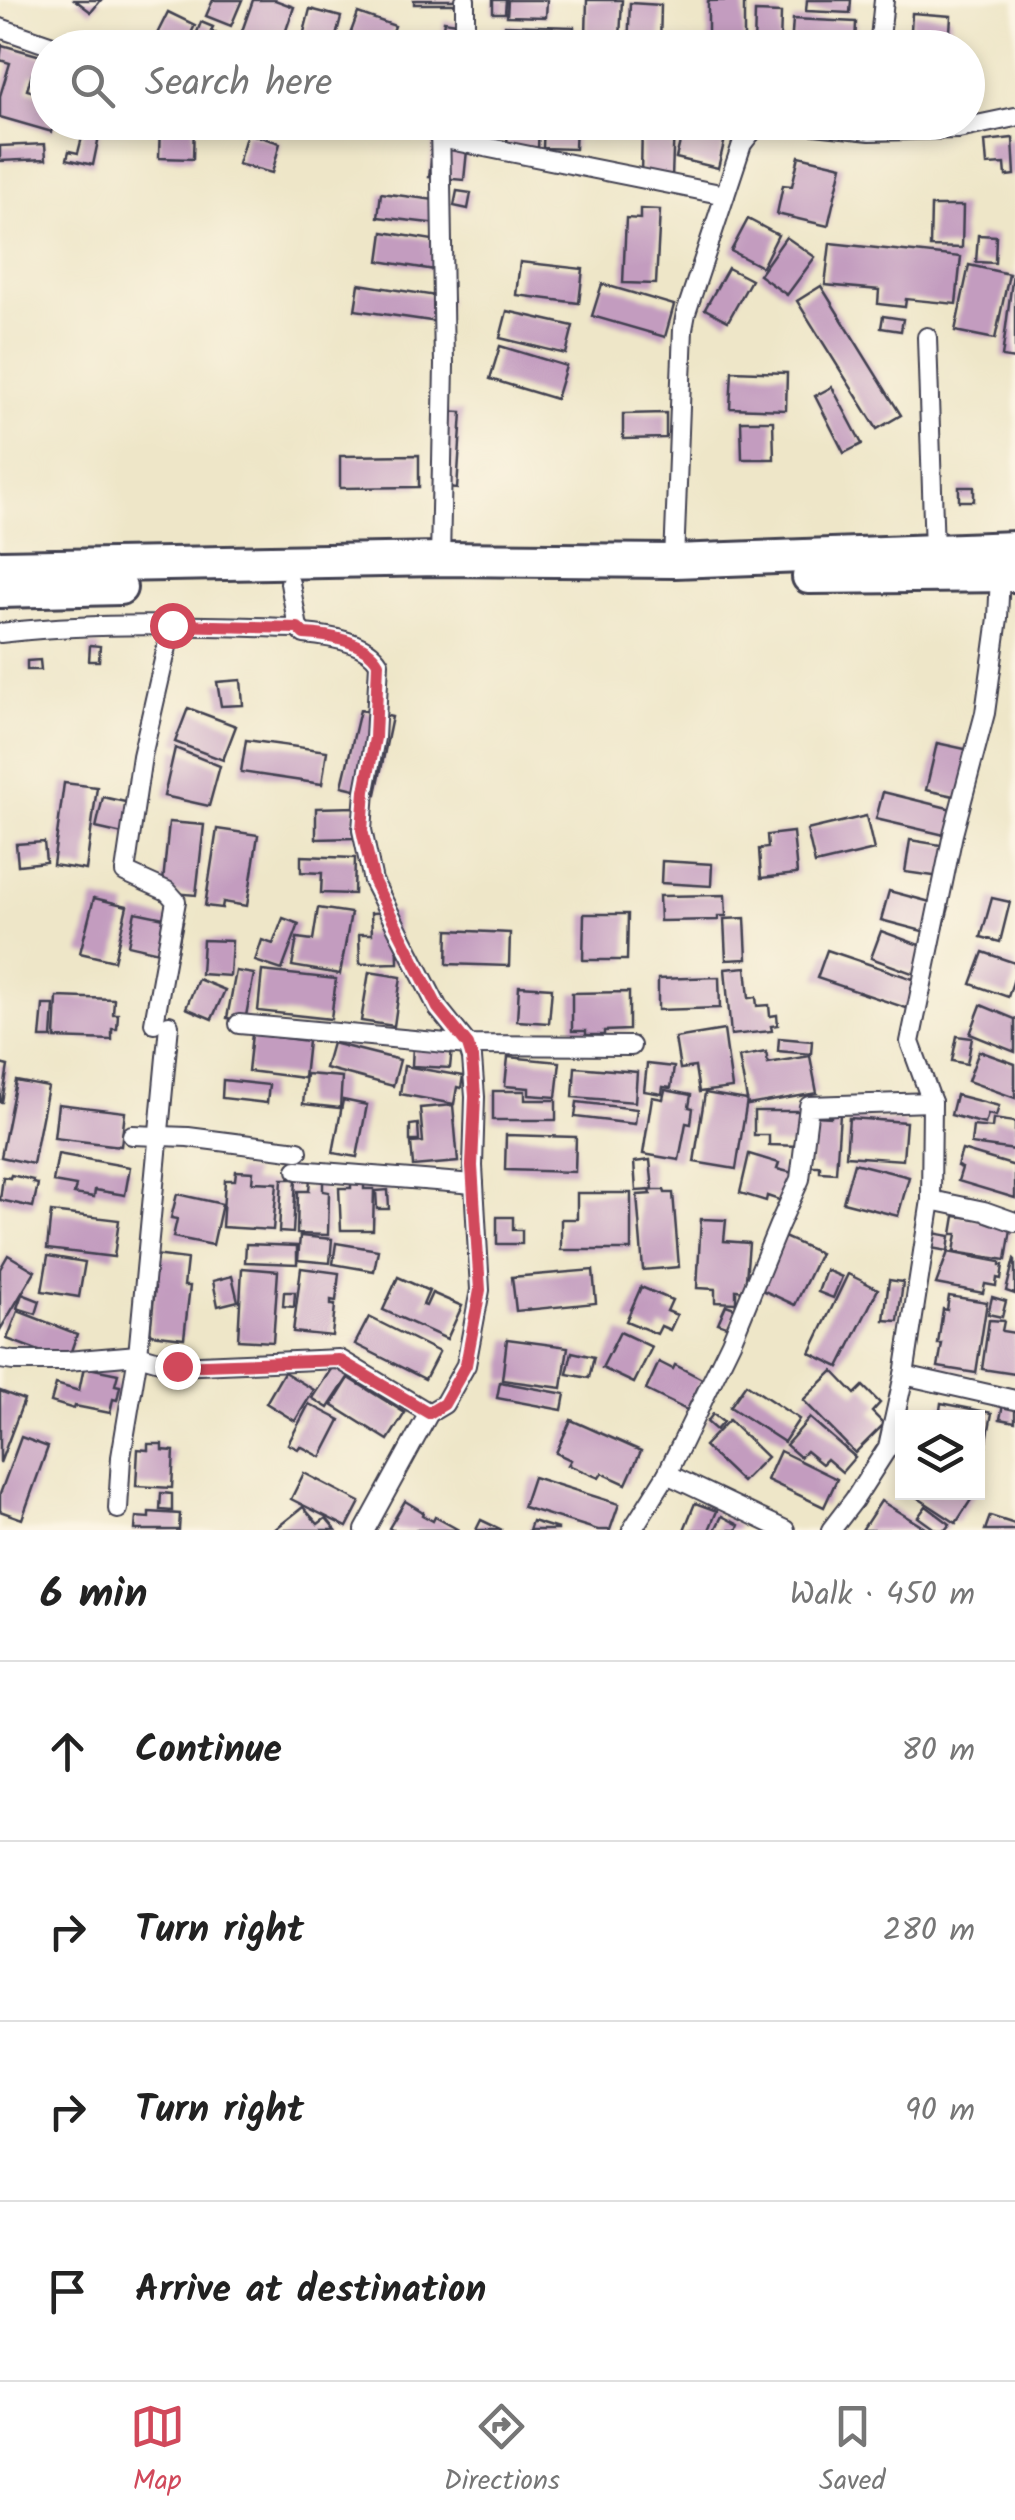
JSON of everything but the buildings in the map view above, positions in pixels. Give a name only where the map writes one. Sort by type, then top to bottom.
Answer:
[{"type":"highway","points":[[0,591],[76,589],[188,575],[440,559],[674,561],[934,550],[1010,566]]},
{"type":"highway","points":[[0,568],[290,583],[1010,566]]},
{"type":"street","points":[[464,30],[465,0]]},
{"type":"street","points":[[881,30],[884,0]]},
{"type":"street","points":[[0,28],[30,38]]},
{"type":"street","points":[[985,123],[1015,117]]},
{"type":"street","points":[[440,140],[444,364],[440,559]]},
{"type":"street","points":[[484,140],[725,195]]},
{"type":"street","points":[[674,561],[683,329],[745,140]]},
{"type":"street","points":[[927,337],[934,550]]},
{"type":"street","points":[[831,1530],[888,1447],[904,1375],[931,1200],[932,1102],[910,1042],[953,834],[1007,609],[1010,566]]},
{"type":"street","points":[[290,583],[298,628],[304,634],[324,635],[364,649],[378,663],[375,738],[362,830],[374,882],[438,1008],[468,1045],[472,1058],[480,1290],[466,1365],[444,1404],[429,1413],[365,1530]]},
{"type":"street","points":[[76,589],[81,626]]},
{"type":"street","points":[[118,1509],[138,1355],[159,1136],[161,1024],[176,901],[167,891],[125,872],[142,756],[172,625]]},
{"type":"street","points":[[0,633],[81,626],[298,628]]},
{"type":"street","points":[[239,1024],[468,1045],[631,1046]]},
{"type":"street","points":[[632,1530],[667,1474],[731,1342],[800,1180],[809,1106],[932,1102]]},
{"type":"street","points":[[132,1136],[159,1136],[474,1184]]},
{"type":"street","points":[[931,1200],[1015,1222]]},
{"type":"street","points":[[0,1358],[67,1361],[138,1355],[177,1366],[339,1360],[429,1413]]},
{"type":"street","points":[[904,1375],[1015,1400]]},
{"type":"street","points":[[667,1474],[786,1530]]},
{"type":"route","points":[[172,625],[298,628],[304,634],[324,635],[364,649],[378,663],[375,738],[362,830],[374,882],[438,1008],[468,1045],[472,1058],[472,1166],[480,1290],[466,1365],[444,1404],[429,1413],[339,1360],[177,1366]]}]
